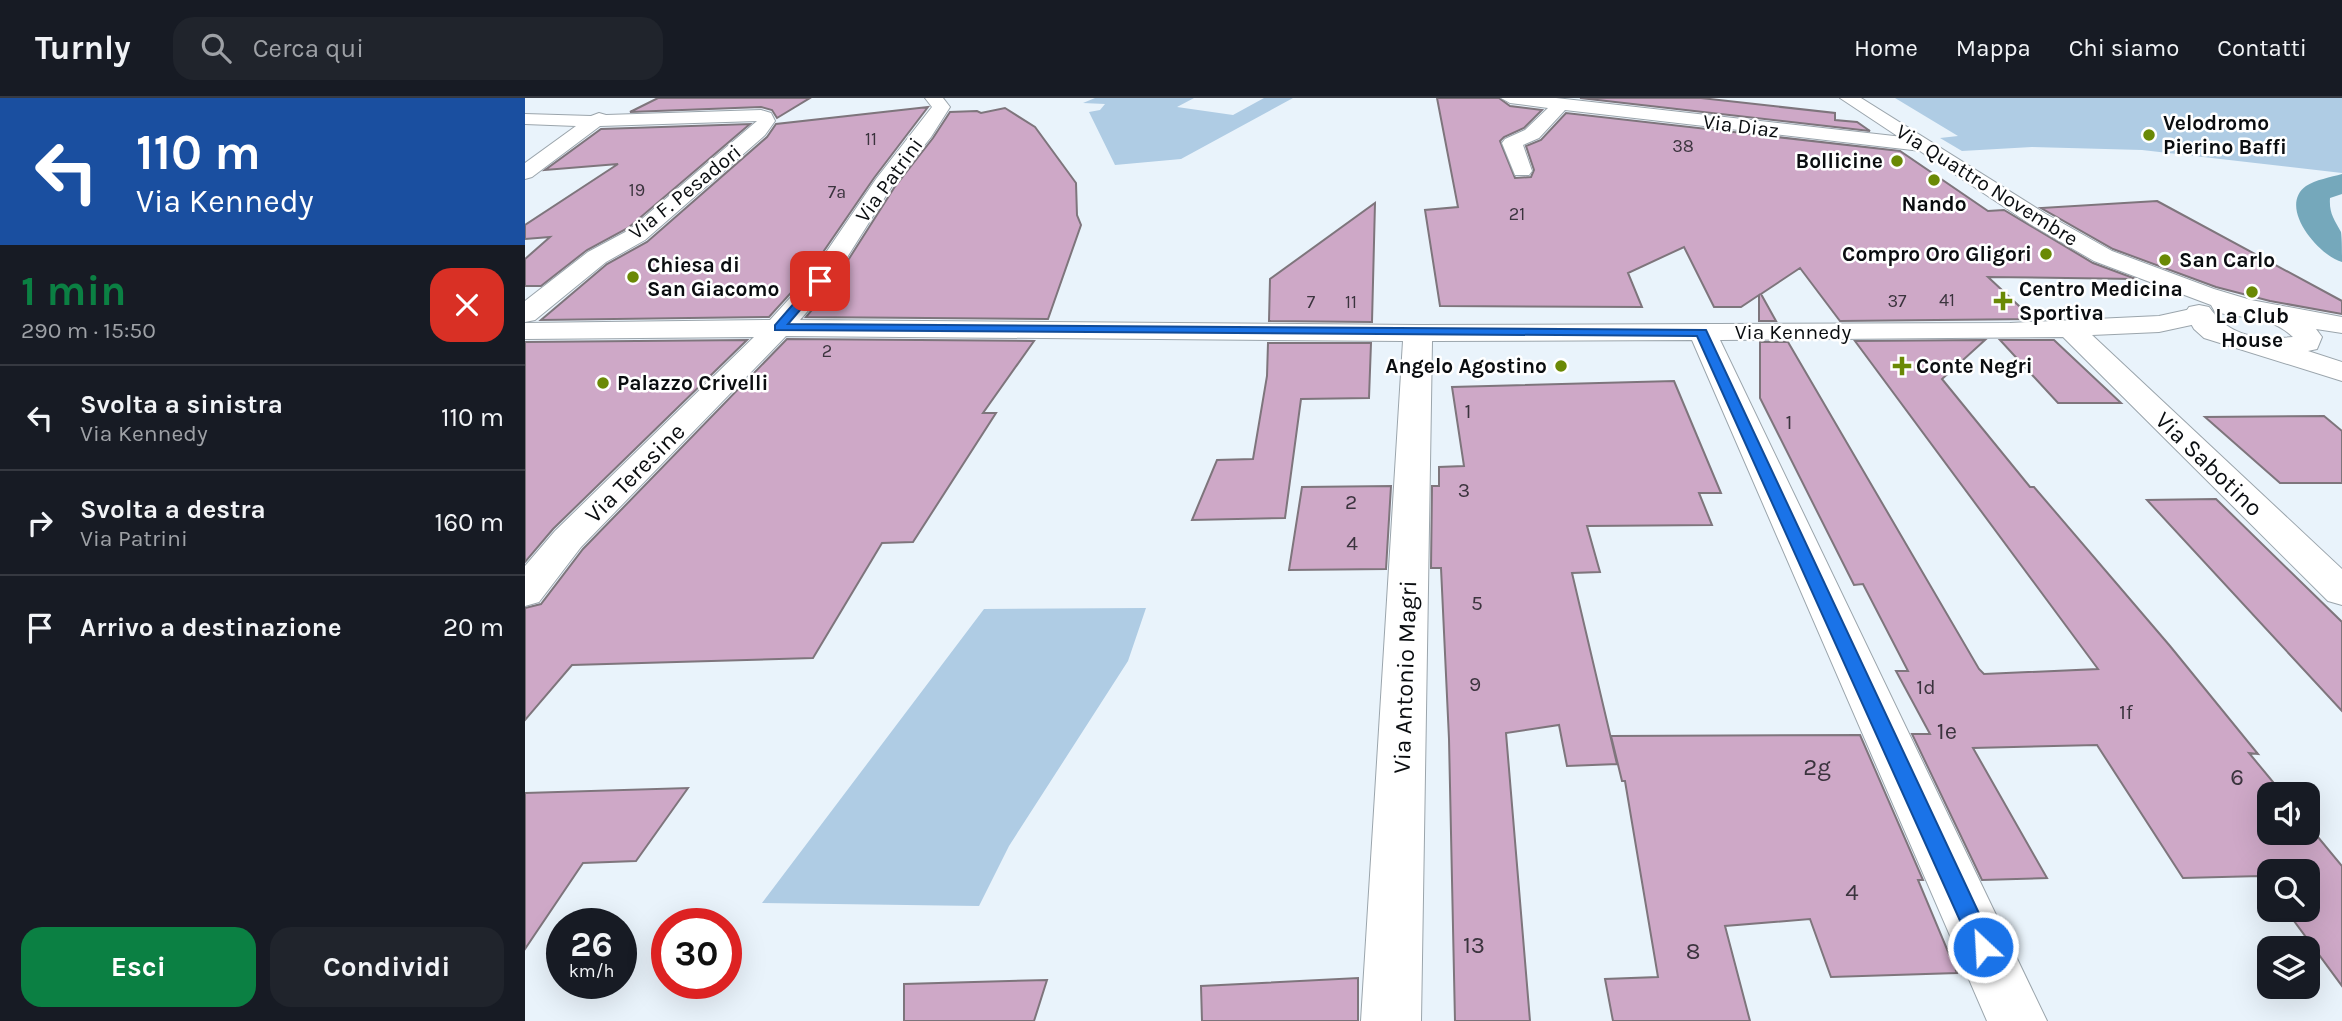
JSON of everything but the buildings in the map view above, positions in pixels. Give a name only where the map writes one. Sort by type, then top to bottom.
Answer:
[{"type":"street","name":"Via Diaz","points":[[1510,98],[1921,145]]},
{"type":"street","name":"Via Quattro Novembre","points":[[1849,98],[2038,219],[2127,267],[2159,291],[2200,314],[2206,326],[2235,340]]},
{"type":"street","name":"Via Patrini","points":[[779,328],[820,281],[883,183],[924,133],[937,102]]},
{"type":"street","points":[[525,173],[592,121],[633,103]]},
{"type":"street","points":[[1522,171],[1512,143],[1532,134],[1561,104]]},
{"type":"street","name":"Via F. Pesadori","points":[[528,330],[597,257],[637,235],[758,131],[766,121],[768,110],[592,121]]},
{"type":"street","points":[[525,119],[592,121]]},
{"type":"street","name":"Via Quattro Novembre","points":[[2127,267],[2258,311]]},
{"type":"street","name":"Via Kennedy","points":[[528,330],[779,328],[1418,332],[2010,331],[2159,324],[2200,314],[2213,306],[2258,311]]},
{"type":"street","points":[[2258,311],[2342,325]]},
{"type":"street","points":[[2258,311],[2291,322],[2308,338],[2342,356]]},
{"type":"street","name":"Via Teresine","points":[[525,593],[568,540],[779,328]]},
{"type":"street","name":"Via Kennedy","points":[[2010,331],[2076,336],[2235,340]]},
{"type":"street","name":"Via Antonio Magri","points":[[1391,1021],[1418,332]]},
{"type":"street","points":[[1702,332],[2017,1021]]},
{"type":"street","name":"Via Sabotino","points":[[2076,336],[2342,592]]},
{"type":"street","points":[[2308,338],[2342,339]]},
{"type":"street","points":[[2267,347],[2298,347],[2307,343],[2308,338]]},
{"type":"street","points":[[2235,340],[2267,347],[2342,372]]},
{"type":"shaded area","points":[[1095,98],[1194,98],[1177,107],[1233,115],[1264,98],[1293,98],[1181,159],[1115,165],[1089,112],[1100,110],[1105,104],[1083,103]]},
{"type":"shaded area","name":"Velodromo Pierino Baffi","points":[[1895,98],[2342,98],[2342,173],[2142,150],[2032,147],[1962,151],[1940,138],[1958,136]]},
{"type":"shaded area","points":[[1146,608],[1128,661],[1009,846],[979,906],[762,903],[984,609]]},
{"type":"waterway","points":[[2342,183],[2316,193],[2314,202],[2315,218],[2323,233],[2342,251]]},
{"type":"place","name":"Velodromo Pierino Baffi","points":[[2149,135]]},
{"type":"place","name":"Bollicine","points":[[1897,161]]},
{"type":"place","name":"Nando","points":[[1934,180]]},
{"type":"place","name":"Compro Oro Gligori","points":[[2046,254]]},
{"type":"place","name":"San Carlo","points":[[2165,260]]},
{"type":"place","name":"Chiesa di San Giacomo","points":[[633,277]]},
{"type":"place","name":"La Club House","points":[[2252,292]]},
{"type":"place","name":"Centro Medicina Sportiva","points":[[2003,301]]},
{"type":"place","name":"Angelo Agostino","points":[[1561,366]]},
{"type":"place","name":"Conte Negri","points":[[1902,366]]},
{"type":"place","name":"Palazzo Crivelli","points":[[603,383]]},
{"type":"route","points":[[820,281],[779,328],[1702,332],[1983,947]]}]
